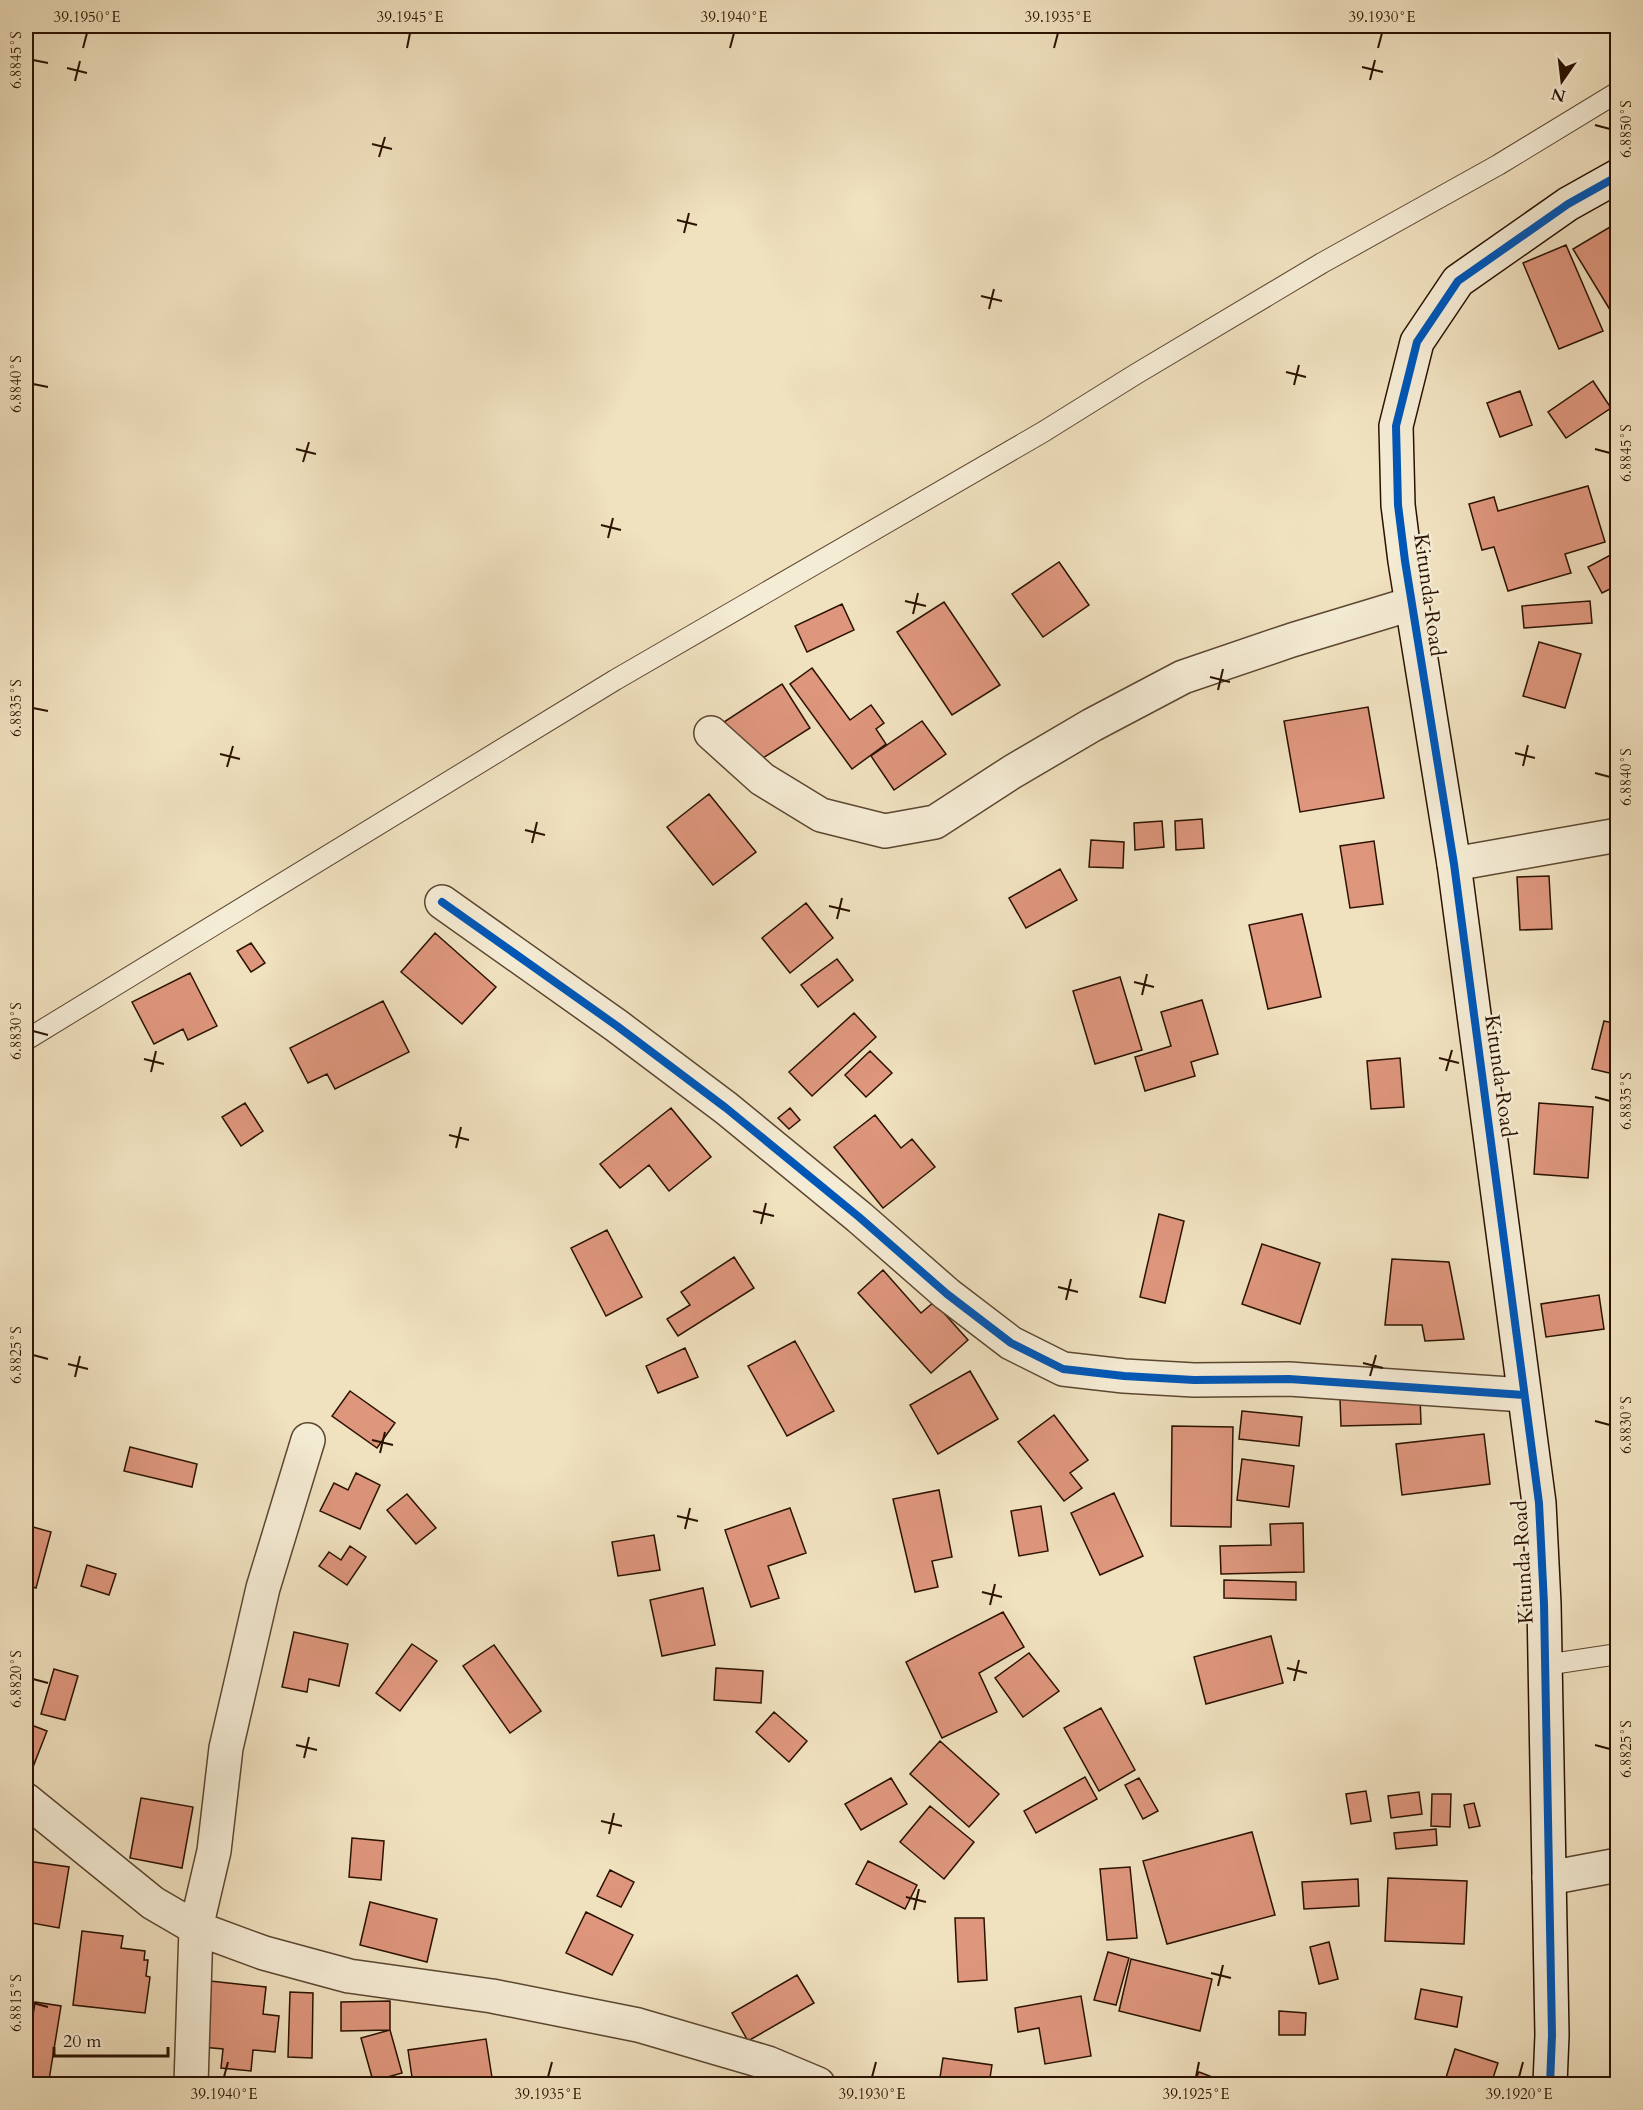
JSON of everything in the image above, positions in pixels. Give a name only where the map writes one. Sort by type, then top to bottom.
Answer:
[{"type":"street","name":"Kitunda Road","points":[[1550,2085],[1552,2035],[1545,1665],[1539,1503],[1454,864],[1398,505],[1396,426],[1416,342],[1458,281],[1568,204],[1617,176]]},
{"type":"street","points":[[711,733],[762,779],[821,814],[885,831],[935,822],[1012,772],[1092,725],[1183,677],[1292,640],[1412,604]]},
{"type":"street","points":[[1454,864],[1617,835]]},
{"type":"street","points":[[442,902],[617,1026],[726,1108],[859,1217],[947,1294],[1011,1343],[1063,1369],[1124,1376],[1194,1380],[1289,1379],[1524,1395]]},
{"type":"street","points":[[191,2085],[196,1928],[214,1851],[226,1748],[263,1588],[308,1440]]},
{"type":"street","points":[[26,1800],[153,1903],[196,1928],[264,1953],[349,1976],[492,1996],[638,2025],[768,2063],[818,2085]]},
{"type":"street","points":[[1549,1878],[1617,1865]]},
{"type":"lane","points":[[26,1040],[615,680],[1042,432],[1322,263],[1498,165],[1617,92]]},
{"type":"lane","points":[[1545,1665],[1617,1654]]},
{"type":"building","points":[[1615,224],[1618,228],[1618,323],[1573,249]]},
{"type":"building","points":[[1566,245],[1603,331],[1559,349],[1523,263]]},
{"type":"building","points":[[1593,381],[1611,408],[1566,438],[1548,412]]},
{"type":"building","points":[[1520,391],[1532,425],[1500,437],[1487,403]]},
{"type":"building","points":[[1588,486],[1605,542],[1565,554],[1571,573],[1508,591],[1494,547],[1482,550],[1469,504],[1494,497],[1498,511]]},
{"type":"building","points":[[1618,551],[1618,585],[1602,593],[1588,567]]},
{"type":"building","points":[[1059,562],[1089,605],[1043,637],[1012,594]]},
{"type":"building","points":[[1590,601],[1592,623],[1524,628],[1522,606]]},
{"type":"building","points":[[944,602],[1000,685],[952,715],[897,632]]},
{"type":"building","points":[[842,604],[854,630],[807,652],[795,626]]},
{"type":"building","points":[[1539,642],[1581,654],[1565,708],[1523,696]]},
{"type":"building","points":[[1610,663],[1618,663],[1618,738],[1611,738]]},
{"type":"building","points":[[812,668],[850,720],[871,705],[884,723],[876,729],[886,744],[852,769],[790,684]]},
{"type":"building","points":[[782,684],[810,728],[752,765],[724,722]]},
{"type":"building","points":[[1368,707],[1384,798],[1300,812],[1284,721]]},
{"type":"building","points":[[922,721],[946,754],[894,790],[871,756]]},
{"type":"building","points":[[709,794],[756,852],[713,885],[667,827]]},
{"type":"building","points":[[1202,819],[1204,848],[1176,850],[1175,821]]},
{"type":"building","points":[[1162,821],[1164,847],[1135,850],[1134,823]]},
{"type":"building","points":[[1091,840],[1124,842],[1123,868],[1089,867]]},
{"type":"building","points":[[1374,841],[1383,904],[1350,908],[1340,846]]},
{"type":"building","points":[[1060,869],[1077,900],[1026,928],[1009,898]]},
{"type":"building","points":[[1549,876],[1552,929],[1520,930],[1517,877]]},
{"type":"building","points":[[806,903],[833,938],[790,973],[762,938]]},
{"type":"building","points":[[1302,914],[1321,997],[1268,1009],[1249,925]]},
{"type":"building","points":[[435,933],[496,987],[462,1024],[401,972]]},
{"type":"building","points":[[251,943],[265,963],[251,972],[237,951]]},
{"type":"building","points":[[837,959],[853,980],[818,1007],[801,985]]},
{"type":"building","points":[[190,973],[217,1026],[188,1040],[183,1029],[154,1044],[132,1002]]},
{"type":"building","points":[[1120,977],[1142,1050],[1095,1064],[1073,991]]},
{"type":"building","points":[[1202,1000],[1218,1054],[1191,1062],[1195,1076],[1145,1091],[1135,1057],[1171,1046],[1161,1012]]},
{"type":"building","points":[[383,1001],[409,1052],[335,1089],[327,1074],[308,1083],[290,1048]]},
{"type":"building","points":[[854,1013],[876,1037],[812,1096],[789,1072]]},
{"type":"building","points":[[1604,1021],[1618,1024],[1618,1075],[1592,1069]]},
{"type":"building","points":[[870,1051],[892,1073],[866,1097],[845,1075]]},
{"type":"building","points":[[1400,1058],[1404,1107],[1371,1109],[1367,1061]]},
{"type":"building","points":[[245,1103],[263,1131],[241,1146],[222,1117]]},
{"type":"building","points":[[1539,1103],[1593,1107],[1588,1178],[1534,1174]]},
{"type":"building","points":[[671,1108],[711,1157],[669,1191],[649,1165],[620,1188],[600,1164]]},
{"type":"building","points":[[790,1108],[800,1120],[789,1129],[778,1118]]},
{"type":"building","points":[[875,1115],[901,1148],[912,1139],[935,1167],[883,1208],[834,1147]]},
{"type":"building","points":[[1159,1214],[1184,1221],[1165,1303],[1140,1297]]},
{"type":"building","points":[[607,1230],[642,1297],[606,1316],[571,1248]]},
{"type":"building","points":[[1262,1244],[1320,1263],[1300,1324],[1242,1304]]},
{"type":"building","points":[[734,1257],[754,1288],[678,1336],[667,1319],[690,1305],[681,1292]]},
{"type":"building","points":[[1392,1259],[1449,1262],[1464,1339],[1425,1341],[1422,1325],[1385,1325]]},
{"type":"building","points":[[883,1270],[921,1313],[934,1302],[968,1340],[931,1373],[858,1293]]},
{"type":"building","points":[[1599,1295],[1604,1329],[1546,1337],[1541,1304]]},
{"type":"building","points":[[795,1341],[834,1411],[787,1436],[748,1366]]},
{"type":"building","points":[[685,1348],[698,1377],[658,1393],[646,1366]]},
{"type":"building","points":[[970,1371],[998,1419],[938,1454],[910,1405]]},
{"type":"building","points":[[350,1391],[395,1423],[377,1448],[332,1416]]},
{"type":"building","points":[[1420,1397],[1421,1424],[1341,1426],[1340,1399]]},
{"type":"building","points":[[1242,1411],[1302,1417],[1299,1446],[1239,1439]]},
{"type":"building","points":[[1054,1415],[1088,1460],[1070,1473],[1082,1488],[1064,1501],[1018,1442]]},
{"type":"building","points":[[1172,1426],[1233,1427],[1231,1527],[1171,1526]]},
{"type":"building","points":[[1484,1434],[1490,1484],[1402,1495],[1396,1444]]},
{"type":"building","points":[[130,1447],[197,1464],[192,1487],[124,1471]]},
{"type":"building","points":[[1242,1459],[1294,1466],[1289,1507],[1237,1500]]},
{"type":"building","points":[[356,1473],[380,1485],[360,1529],[320,1511],[334,1483],[348,1490]]},
{"type":"building","points":[[939,1490],[952,1557],[932,1561],[938,1587],[915,1592],[893,1499]]},
{"type":"building","points":[[1114,1493],[1143,1556],[1100,1575],[1071,1513]]},
{"type":"building","points":[[407,1494],[436,1528],[416,1544],[387,1510]]},
{"type":"building","points":[[1041,1506],[1048,1551],[1019,1556],[1011,1511]]},
{"type":"building","points":[[790,1508],[806,1553],[768,1566],[779,1598],[751,1607],[725,1530]]},
{"type":"building","points":[[1303,1523],[1304,1572],[1221,1574],[1220,1546],[1271,1545],[1270,1524]]},
{"type":"building","points":[[26,1525],[51,1532],[36,1588],[26,1585]]},
{"type":"building","points":[[654,1535],[660,1570],[618,1576],[612,1542]]},
{"type":"building","points":[[1610,1535],[1618,1535],[1618,1618],[1613,1618]]},
{"type":"building","points":[[350,1546],[366,1557],[347,1585],[319,1566],[329,1552],[341,1560]]},
{"type":"building","points":[[87,1565],[116,1574],[109,1595],[81,1586]]},
{"type":"building","points":[[1224,1580],[1296,1582],[1296,1600],[1224,1598]]},
{"type":"building","points":[[703,1588],[715,1645],[662,1656],[650,1600]]},
{"type":"building","points":[[1003,1612],[1024,1647],[979,1673],[997,1712],[942,1738],[906,1662]]},
{"type":"building","points":[[294,1632],[348,1644],[339,1686],[309,1679],[307,1692],[282,1687]]},
{"type":"building","points":[[1271,1636],[1283,1683],[1206,1704],[1194,1657]]},
{"type":"building","points":[[412,1644],[437,1661],[400,1711],[376,1693]]},
{"type":"building","points":[[494,1645],[541,1711],[510,1733],[463,1666]]},
{"type":"building","points":[[1029,1653],[1059,1691],[1023,1717],[995,1678]]},
{"type":"building","points":[[716,1668],[763,1671],[761,1703],[714,1700]]},
{"type":"building","points":[[54,1669],[78,1676],[65,1720],[41,1714]]},
{"type":"building","points":[[1101,1708],[1135,1770],[1099,1791],[1064,1728]]},
{"type":"building","points":[[774,1712],[807,1741],[789,1762],[756,1732]]},
{"type":"building","points":[[26,1723],[47,1731],[33,1767],[26,1764]]},
{"type":"building","points":[[940,1741],[999,1794],[969,1827],[910,1774]]},
{"type":"building","points":[[1085,1777],[1097,1799],[1036,1833],[1024,1811]]},
{"type":"building","points":[[891,1778],[907,1804],[861,1830],[845,1804]]},
{"type":"building","points":[[1139,1778],[1158,1811],[1143,1819],[1125,1785]]},
{"type":"building","points":[[1366,1791],[1371,1821],[1351,1824],[1346,1794]]},
{"type":"building","points":[[1419,1792],[1422,1814],[1391,1818],[1388,1796]]},
{"type":"building","points":[[1432,1794],[1451,1794],[1450,1827],[1431,1826]]},
{"type":"building","points":[[141,1798],[193,1807],[182,1868],[130,1858]]},
{"type":"building","points":[[1474,1803],[1480,1826],[1469,1828],[1464,1805]]},
{"type":"building","points":[[930,1806],[974,1842],[944,1879],[900,1842]]},
{"type":"building","points":[[1436,1829],[1437,1845],[1396,1849],[1394,1833]]},
{"type":"building","points":[[1252,1832],[1275,1915],[1167,1944],[1143,1861]]},
{"type":"building","points":[[352,1838],[384,1841],[381,1880],[349,1877]]},
{"type":"building","points":[[27,1861],[69,1867],[59,1928],[26,1922]]},
{"type":"building","points":[[868,1861],[917,1885],[905,1909],[856,1884]]},
{"type":"building","points":[[1130,1867],[1137,1938],[1107,1940],[1100,1869]]},
{"type":"building","points":[[610,1870],[634,1882],[621,1907],[597,1896]]},
{"type":"building","points":[[1388,1878],[1467,1881],[1464,1944],[1385,1941]]},
{"type":"building","points":[[1358,1879],[1359,1906],[1304,1909],[1302,1882]]},
{"type":"building","points":[[370,1902],[437,1919],[427,1962],[360,1945]]},
{"type":"building","points":[[586,1912],[633,1935],[612,1975],[566,1953]]},
{"type":"building","points":[[955,1918],[984,1918],[987,1980],[958,1982]]},
{"type":"building","points":[[82,1931],[123,1936],[121,1948],[145,1951],[144,1960],[148,1960],[146,1976],[150,1977],[145,2013],[73,2005]]},
{"type":"building","points":[[1329,1942],[1338,1979],[1319,1984],[1310,1947]]},
{"type":"building","points":[[1108,1952],[1129,1958],[1116,2005],[1094,2000]]},
{"type":"building","points":[[1131,1959],[1212,1979],[1200,2031],[1119,2011]]},
{"type":"building","points":[[797,1975],[814,2003],[748,2041],[732,2013]]},
{"type":"building","points":[[210,1981],[266,1987],[263,2014],[279,2016],[275,2052],[253,2050],[251,2071],[221,2068],[223,2049],[202,2047]]},
{"type":"building","points":[[1421,1989],[1462,1997],[1457,2027],[1415,2019]]},
{"type":"building","points":[[290,1992],[313,1993],[312,2058],[288,2057]]},
{"type":"building","points":[[1081,1996],[1091,2056],[1045,2064],[1039,2028],[1018,2032],[1015,2008]]},
{"type":"building","points":[[390,2001],[390,2030],[341,2031],[341,2002]]},
{"type":"building","points":[[35,2002],[61,2006],[49,2080],[26,2076]]},
{"type":"building","points":[[1279,2011],[1306,2013],[1305,2035],[1279,2035]]},
{"type":"building","points":[[390,2030],[402,2073],[373,2081],[361,2038]]},
{"type":"building","points":[[486,2039],[493,2084],[413,2084],[408,2050]]},
{"type":"building","points":[[1455,2049],[1498,2063],[1491,2084],[1444,2084]]},
{"type":"building","points":[[943,2058],[992,2065],[989,2084],[939,2084]]},
{"type":"building","points":[[1199,2072],[1225,2082],[1224,2084],[1193,2084]]},
{"type":"cycle path","points":[[1550,2084],[1552,2035],[1544,1604],[1539,1503],[1454,864],[1405,561],[1398,505],[1396,426],[1417,342],[1458,281],[1568,204],[1618,176]]},
{"type":"cycle path","points":[[442,902],[617,1026],[726,1108],[859,1217],[947,1294],[1011,1343],[1063,1369],[1124,1376],[1194,1380],[1289,1379],[1524,1395]]}]
